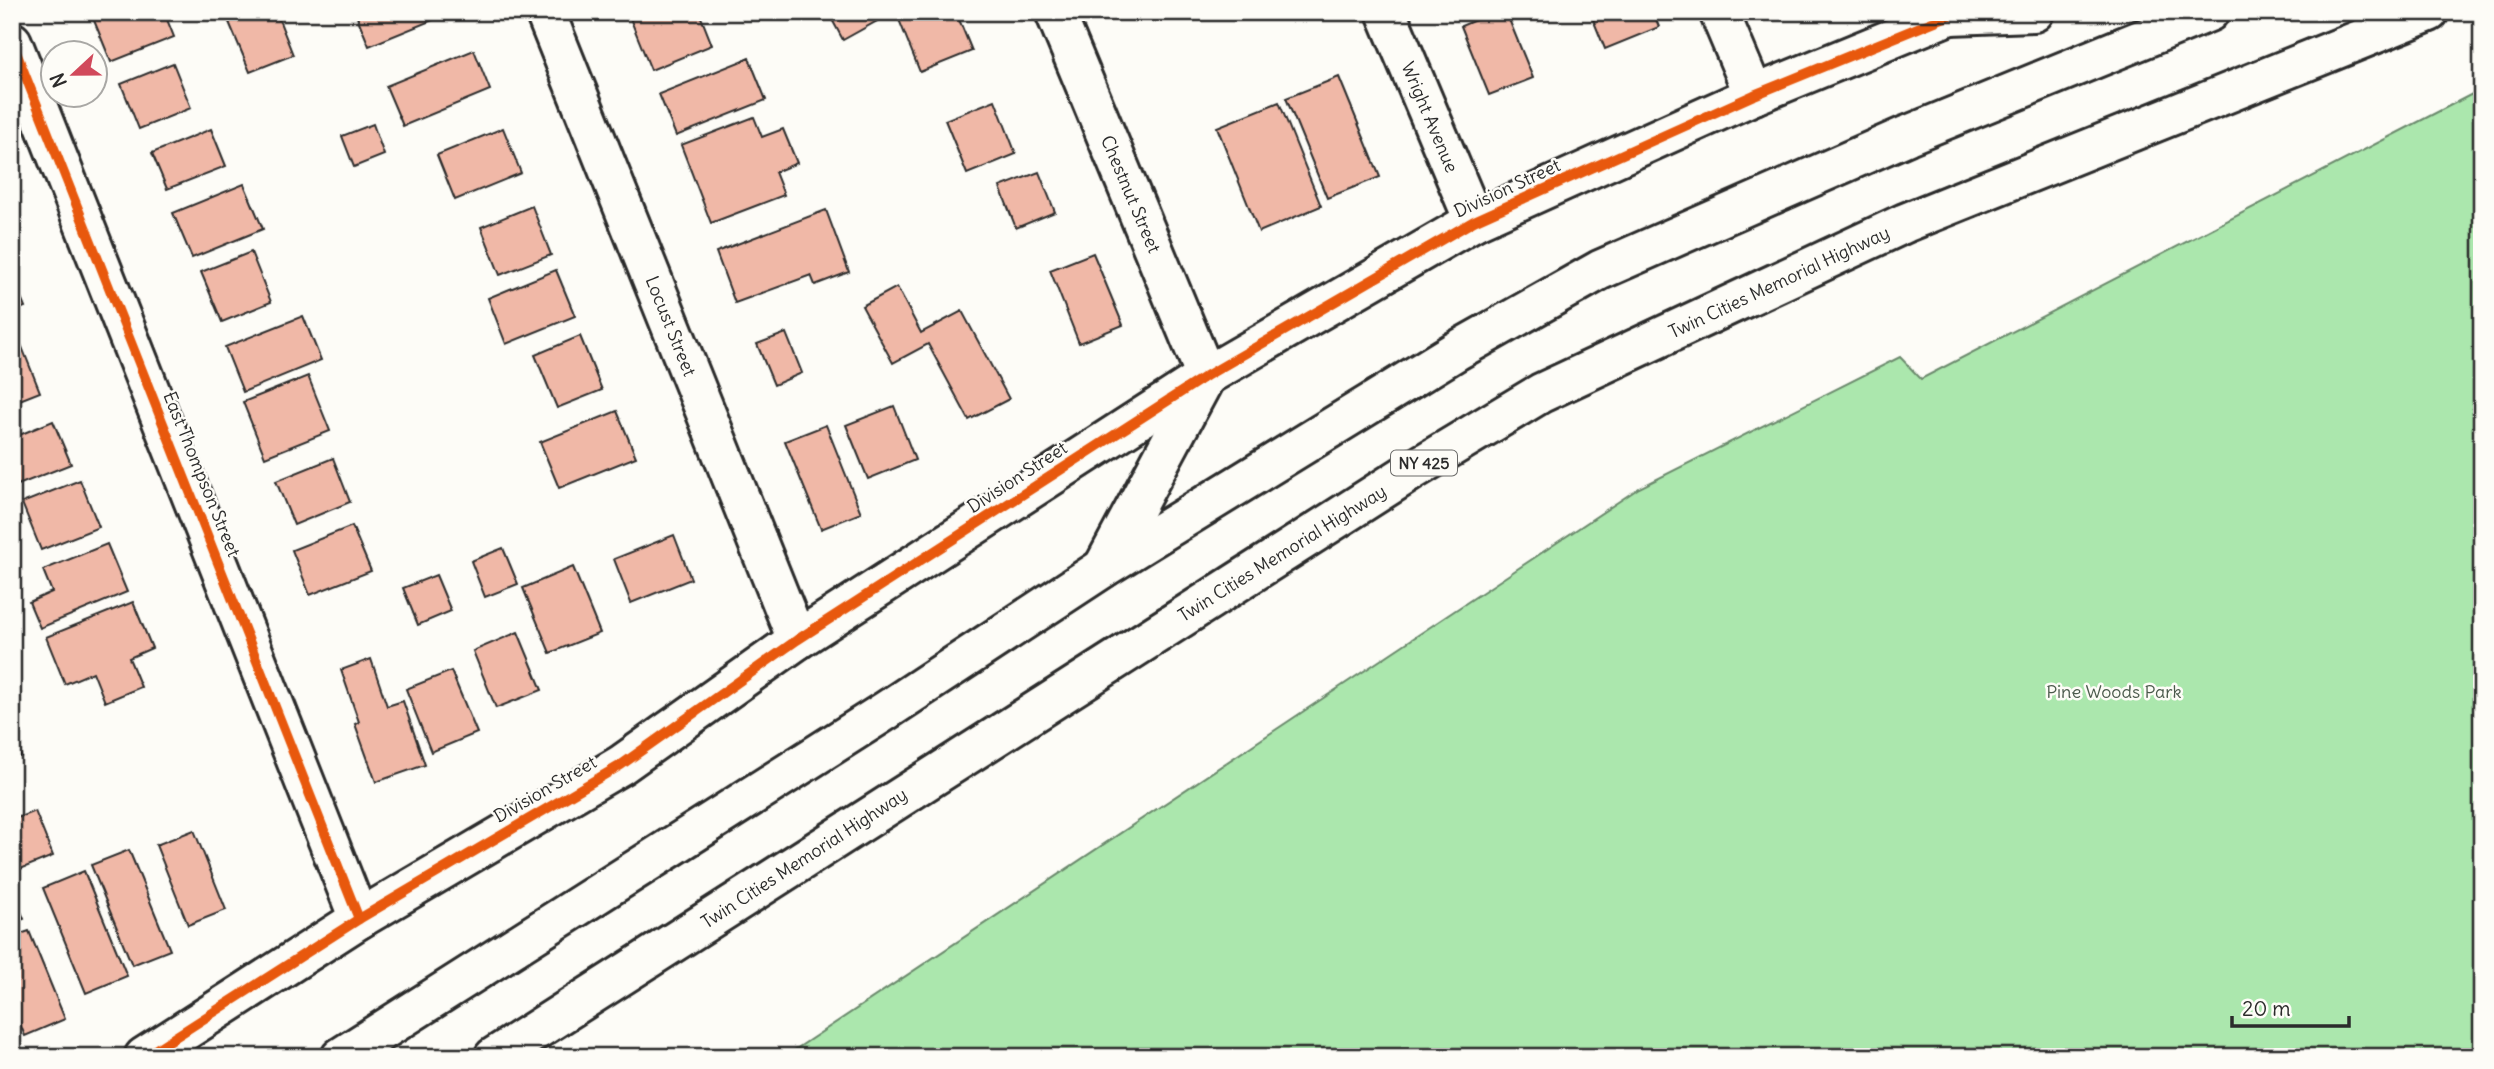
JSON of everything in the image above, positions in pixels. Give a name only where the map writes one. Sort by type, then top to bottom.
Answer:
[{"type":"main road","name":"Locust Street","points":[[545,12],[797,640]]},
{"type":"main road","name":"Chestnut Street","points":[[1055,12],[1206,376]]},
{"type":"main road","name":"Wright Avenue","points":[[1386,12],[1474,221]]},
{"type":"main road","points":[[1719,12],[1754,95]]},
{"type":"main road","points":[[1954,13],[2034,12]]},
{"type":"main road","points":[[341,1057],[875,717],[1103,568],[1456,351],[1600,270],[1908,135],[2209,12]]},
{"type":"main road","name":"Twin Cities Memorial Highway","points":[[494,1057],[1389,485],[1541,393],[1905,223],[2429,12]]},
{"type":"main road","name":"Division Street","points":[[144,1057],[359,919],[621,765],[797,640],[1206,376],[1474,221],[1754,95],[1954,13]]},
{"type":"main road","name":"East Thompson Street","points":[[12,42],[359,919]]},
{"type":"main road","points":[[1103,568],[1206,376]]},
{"type":"green space","name":"Pine Woods Park","points":[[2482,89],[2482,1057],[784,1057],[1639,488],[1900,357],[1921,379]]},
{"type":"building","points":[[109,12],[164,12],[174,37],[111,62],[108,38],[101,38],[93,18]]},
{"type":"building","points":[[255,12],[276,12],[293,55],[250,72],[229,22]]},
{"type":"building","points":[[355,12],[444,12],[445,15],[369,46]]},
{"type":"building","points":[[643,12],[699,12],[712,45],[651,70],[630,18]]},
{"type":"building","points":[[828,12],[873,12],[877,21],[843,40]]},
{"type":"building","points":[[896,12],[956,12],[972,51],[920,72]]},
{"type":"building","points":[[1494,12],[1506,12],[1533,78],[1489,95],[1461,26]]},
{"type":"building","points":[[1590,12],[1653,12],[1659,27],[1605,49]]},
{"type":"building","points":[[474,50],[490,90],[403,126],[386,86]]},
{"type":"building","points":[[749,58],[766,100],[676,136],[659,94]]},
{"type":"building","points":[[173,63],[191,108],[139,129],[121,84]]},
{"type":"building","points":[[1339,77],[1380,177],[1327,198],[1286,98]]},
{"type":"building","points":[[995,100],[1016,154],[967,174],[945,120]]},
{"type":"building","points":[[1279,102],[1321,206],[1259,232],[1217,127]]},
{"type":"building","points":[[754,117],[762,137],[783,129],[797,163],[775,172],[784,195],[711,223],[681,145]]},
{"type":"building","points":[[373,124],[384,155],[354,167],[342,136]]},
{"type":"building","points":[[503,128],[521,173],[455,200],[437,155]]},
{"type":"building","points":[[211,129],[226,166],[167,189],[152,153]]},
{"type":"building","points":[[1039,172],[1055,212],[1016,228],[1000,187]]},
{"type":"building","points":[[244,184],[263,229],[192,258],[173,213]]},
{"type":"building","points":[[532,206],[551,255],[500,275],[481,227]]},
{"type":"building","points":[[826,210],[849,272],[815,285],[811,275],[735,303],[716,252]]},
{"type":"building","points":[[251,252],[271,302],[222,322],[201,272]]},
{"type":"building","points":[[1093,253],[1123,325],[1079,343],[1050,270]]},
{"type":"building","points":[[556,270],[575,316],[506,344],[488,298]]},
{"type":"building","points":[[12,276],[25,307],[12,312]]},
{"type":"building","points":[[897,287],[921,333],[962,311],[1009,399],[969,420],[928,344],[893,363],[862,306]]},
{"type":"building","points":[[303,316],[321,360],[243,392],[225,347]]},
{"type":"building","points":[[786,333],[802,373],[774,385],[757,344]]},
{"type":"building","points":[[580,336],[602,390],[557,408],[535,355]]},
{"type":"building","points":[[20,342],[40,392],[12,403],[12,346]]},
{"type":"building","points":[[308,376],[330,431],[265,457],[243,402]]},
{"type":"building","points":[[894,406],[915,460],[868,479],[846,425]]},
{"type":"building","points":[[617,411],[636,457],[559,488],[540,442]]},
{"type":"building","points":[[53,421],[71,464],[18,485],[12,472],[12,438]]},
{"type":"building","points":[[826,425],[861,513],[821,529],[785,441]]},
{"type":"building","points":[[333,458],[350,502],[294,525],[276,481]]},
{"type":"building","points":[[80,480],[99,527],[41,550],[22,503]]},
{"type":"building","points":[[352,526],[371,571],[310,595],[292,550]]},
{"type":"building","points":[[674,535],[691,579],[631,603],[614,559]]},
{"type":"building","points":[[107,544],[127,592],[40,628],[29,602],[52,592],[43,570]]},
{"type":"building","points":[[503,548],[518,584],[485,597],[471,561]]},
{"type":"building","points":[[573,567],[600,633],[550,653],[523,588]]},
{"type":"building","points":[[436,575],[451,611],[418,625],[403,588]]},
{"type":"building","points":[[133,602],[152,648],[129,658],[141,687],[105,702],[93,672],[65,684],[46,637]]},
{"type":"building","points":[[518,632],[542,690],[496,708],[473,651]]},
{"type":"building","points":[[371,659],[387,706],[403,701],[425,765],[376,782],[355,724],[359,722],[341,670]]},
{"type":"building","points":[[451,671],[477,733],[431,752],[406,689]]},
{"type":"building","points":[[12,733],[21,756],[12,760]]},
{"type":"building","points":[[35,811],[53,856],[18,870],[12,856],[12,820]]},
{"type":"building","points":[[194,830],[226,910],[188,925],[156,845]]},
{"type":"building","points":[[129,850],[170,950],[132,965],[91,865]]},
{"type":"building","points":[[84,871],[127,976],[86,993],[43,888]]},
{"type":"building","points":[[12,889],[24,919],[12,923]]},
{"type":"building","points":[[29,931],[65,1019],[25,1036],[12,1005],[12,937]]},
{"type":"cycle path","points":[[144,1057],[359,919],[621,765],[797,640],[1206,376],[1474,221],[1754,95],[1957,12]]},
{"type":"cycle path","points":[[12,42],[359,919]]}]
